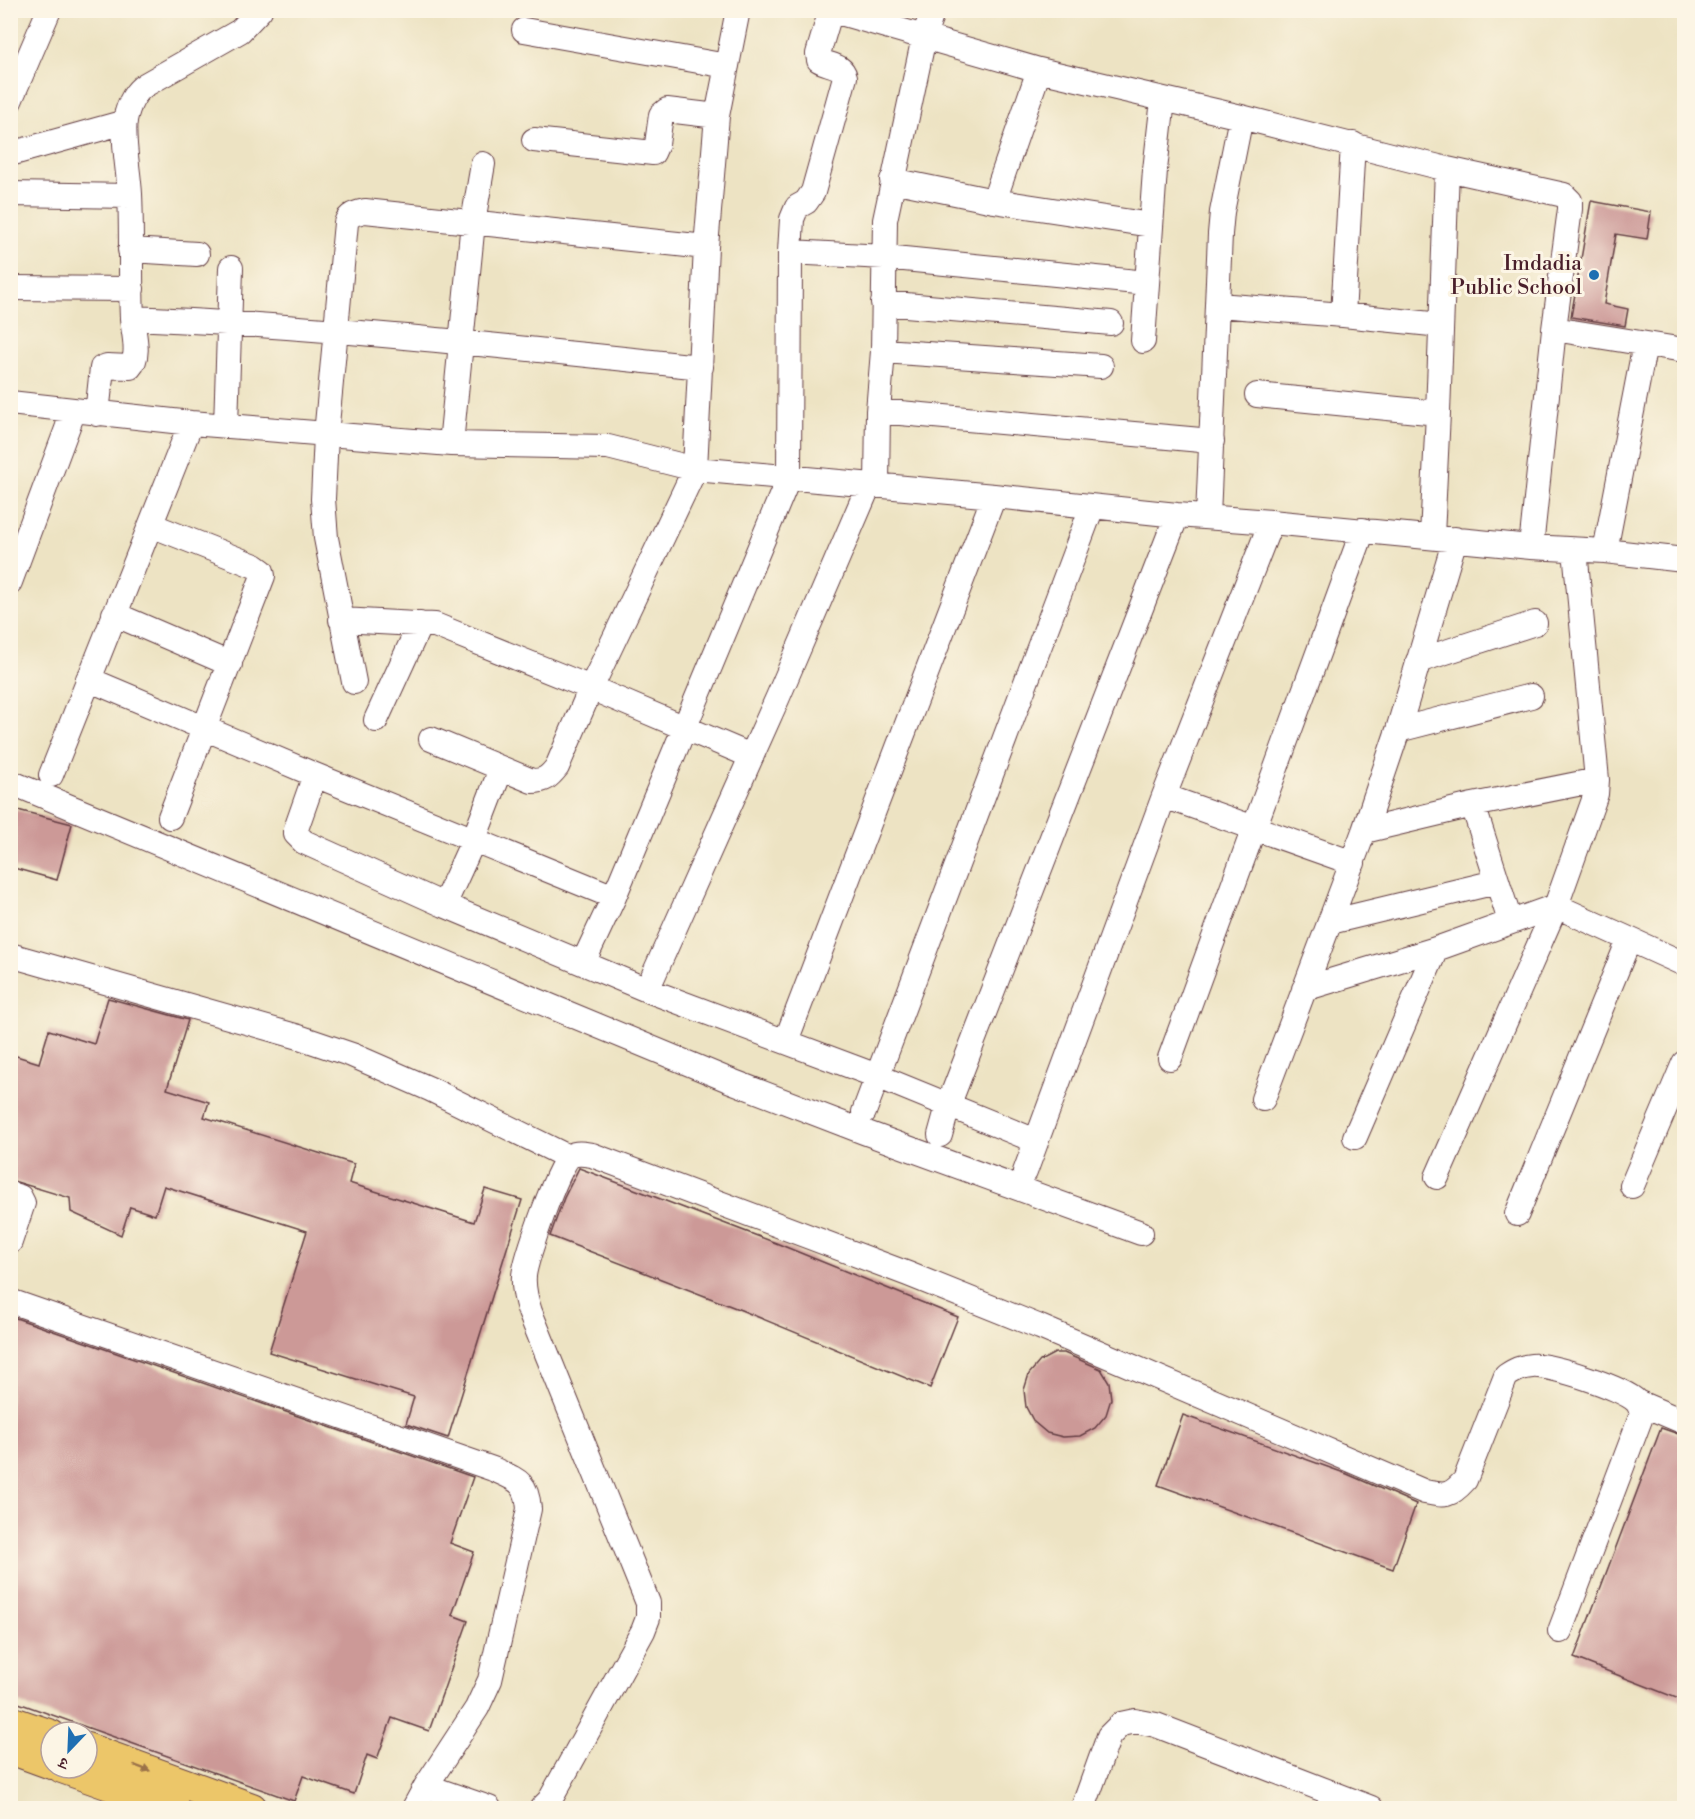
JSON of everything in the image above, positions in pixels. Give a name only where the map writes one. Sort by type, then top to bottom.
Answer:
[{"type":"main road","points":[[10,1721],[39,1731]]},
{"type":"main road","points":[[10,1749],[39,1760]]},
{"type":"main road","points":[[99,1752],[252,1809]]},
{"type":"main road","points":[[95,1780],[174,1809]]},
{"type":"street","points":[[10,101],[49,10]]},
{"type":"street","points":[[10,582],[19,532],[86,412],[102,368],[107,366],[130,367],[134,363],[136,355],[132,318],[130,195],[125,122],[131,101],[138,90],[240,31],[260,10]]},
{"type":"street","points":[[431,739],[532,781],[542,781],[550,777],[557,767],[591,688],[695,469],[706,247],[717,116],[738,10]]},
{"type":"street","points":[[647,990],[873,485],[883,351],[885,220],[924,37],[933,10]]},
{"type":"street","points":[[582,963],[614,897],[789,477],[790,252],[794,213],[797,207],[806,202],[813,192],[845,77],[844,71],[838,66],[819,60],[818,54],[830,11],[1039,70],[1353,144],[1447,169],[1564,195],[1570,201],[1530,547]]},
{"type":"street","points":[[524,30],[727,66]]},
{"type":"street","points":[[994,201],[1039,70]]},
{"type":"street","points":[[1143,341],[1155,170],[1163,100]]},
{"type":"street","points":[[534,140],[653,153],[657,144],[661,115],[667,110],[717,116]]},
{"type":"street","points":[[1208,517],[1220,234],[1222,212],[1241,117]]},
{"type":"street","points":[[10,154],[125,122]]},
{"type":"street","points":[[1343,315],[1353,144]]},
{"type":"street","points":[[451,444],[473,222],[483,164]]},
{"type":"street","points":[[1263,1099],[1353,863],[1398,730],[1418,661],[1443,538],[1438,413],[1447,169]]},
{"type":"street","points":[[892,180],[994,201],[1151,225]]},
{"type":"street","points":[[10,194],[130,195]]},
{"type":"street","points":[[354,682],[324,519],[326,435],[348,218],[354,213],[365,211],[706,247]]},
{"type":"street","points":[[130,250],[197,254]]},
{"type":"street","points":[[790,252],[884,256],[1147,283]]},
{"type":"street","points":[[226,426],[231,268]]},
{"type":"street","points":[[10,288],[132,289]]},
{"type":"street","points":[[884,303],[1111,323]]},
{"type":"street","points":[[1218,305],[1441,325]]},
{"type":"street","points":[[132,318],[231,322],[461,342],[701,367]]},
{"type":"street","points":[[1554,329],[1684,350]]},
{"type":"street","points":[[1605,551],[1645,344]]},
{"type":"street","points":[[883,351],[1101,366]]},
{"type":"street","points":[[1257,395],[1438,413]]},
{"type":"street","points":[[10,403],[326,435],[451,444],[608,447],[695,469],[1684,560]]},
{"type":"street","points":[[878,411],[1212,441]]},
{"type":"street","points":[[51,775],[191,423]]},
{"type":"street","points":[[786,1041],[994,496]]},
{"type":"street","points":[[864,1112],[1092,507]]},
{"type":"street","points":[[940,1135],[948,1106],[1177,515]]},
{"type":"street","points":[[1025,1172],[1164,796],[1271,522]]},
{"type":"street","points":[[151,525],[255,566],[262,571],[261,582],[170,817]]},
{"type":"street","points":[[1170,1058],[1363,530]]},
{"type":"street","points":[[1437,1177],[1556,906],[1593,807],[1597,780],[1575,550]]},
{"type":"street","points":[[114,614],[230,664]]},
{"type":"street","points":[[341,620],[435,625],[751,756]]},
{"type":"street","points":[[1418,661],[1535,623]]},
{"type":"street","points":[[376,720],[420,624]]},
{"type":"street","points":[[88,680],[614,897]]},
{"type":"street","points":[[1398,730],[1531,696]]},
{"type":"street","points":[[444,905],[474,839],[501,769]]},
{"type":"street","points":[[315,775],[296,829],[299,839],[444,905],[647,990],[877,1076],[1036,1141]]},
{"type":"street","points":[[1364,831],[1473,805],[1597,780]]},
{"type":"street","points":[[10,782],[726,1079],[1141,1233]]},
{"type":"street","points":[[1164,796],[1353,863]]},
{"type":"street","points":[[1473,805],[1510,921]]},
{"type":"street","points":[[1330,922],[1496,882]]},
{"type":"street","points":[[1304,989],[1436,949],[1556,906],[1684,964]]},
{"type":"street","points":[[1517,1214],[1629,940]]},
{"type":"street","points":[[1355,1137],[1436,949]]},
{"type":"street","points":[[10,956],[299,1037],[352,1055],[430,1089],[568,1157]]},
{"type":"street","points":[[1632,1186],[1684,1063]]},
{"type":"street","points":[[542,1809],[555,1790],[648,1618],[648,1603],[539,1334],[525,1293],[526,1260],[560,1171],[568,1157],[578,1153],[592,1155],[908,1274],[1040,1327],[1425,1492],[1442,1496],[1454,1492],[1465,1480],[1506,1376],[1519,1368],[1534,1365],[1552,1367],[1618,1390],[1637,1402],[1684,1422]]},
{"type":"street","points":[[10,1194],[20,1197],[23,1203],[10,1242]]},
{"type":"street","points":[[10,1301],[493,1469],[517,1480],[528,1492],[530,1509],[490,1680],[477,1708],[426,1786],[414,1809]]},
{"type":"street","points":[[1560,1631],[1638,1427],[1642,1414],[1637,1402]]},
{"type":"street","points":[[1083,1809],[1109,1736],[1121,1724],[1135,1721],[1156,1725],[1371,1809]]},
{"type":"street","points":[[426,1786],[489,1809]]},
{"type":"building","points":[[1591,201],[1651,212],[1647,239],[1616,234],[1604,304],[1628,309],[1625,326],[1571,317]]},
{"type":"building","points":[[10,808],[72,824],[57,880],[10,867]]},
{"type":"building","points":[[108,998],[188,1020],[167,1089],[209,1102],[204,1117],[354,1164],[349,1183],[474,1222],[485,1189],[522,1200],[448,1438],[406,1424],[414,1397],[269,1352],[307,1231],[164,1186],[155,1215],[130,1207],[121,1235],[71,1212],[70,1198],[10,1180],[10,1054],[39,1063],[49,1030],[94,1044]]},
{"type":"building","points":[[579,1168],[776,1243],[958,1317],[930,1388],[741,1310],[550,1236],[564,1198]]},
{"type":"building","points":[[10,1316],[473,1477],[450,1543],[474,1552],[452,1615],[468,1621],[429,1731],[392,1718],[377,1759],[367,1755],[354,1794],[303,1776],[294,1801],[99,1732],[99,1720],[66,1720],[10,1700]]},
{"type":"building","points":[[1055,1353],[1064,1353],[1101,1369],[1109,1382],[1111,1399],[1106,1415],[1095,1428],[1080,1436],[1063,1437],[1047,1433],[1034,1422],[1026,1407],[1024,1390],[1029,1374],[1040,1361]]},
{"type":"building","points":[[1183,1415],[1347,1474],[1416,1504],[1393,1569],[1158,1485]]},
{"type":"building","points":[[1661,1428],[1684,1436],[1684,1701],[1574,1658]]},
{"type":"place","name":"Imdadia Public School","points":[[1594,275]]}]
